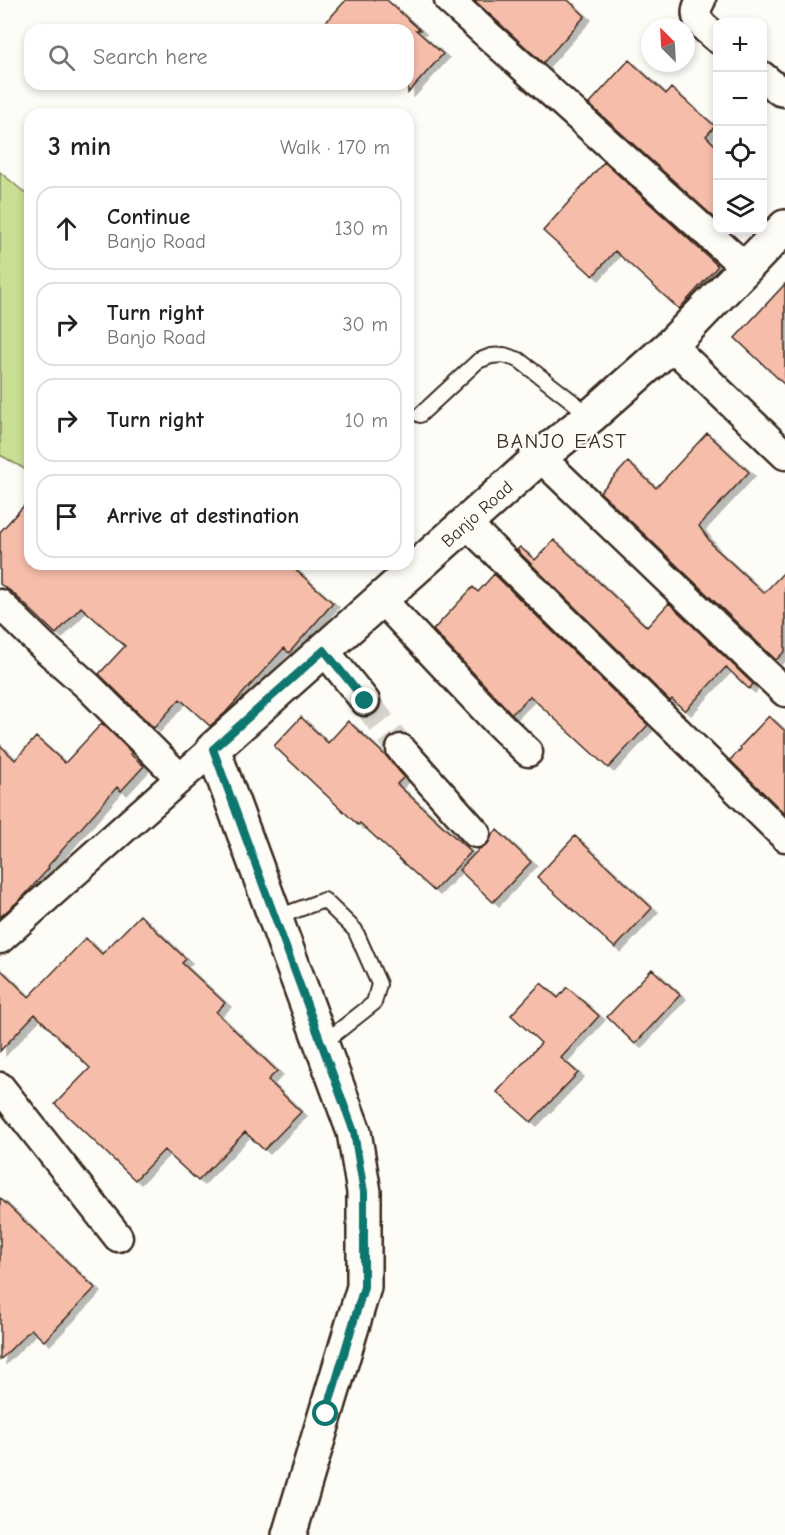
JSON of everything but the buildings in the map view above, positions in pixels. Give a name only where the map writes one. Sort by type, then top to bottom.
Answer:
[{"type":"street","points":[[449,0],[746,268]]},
{"type":"street","points":[[701,0],[696,14],[699,24],[713,36]]},
{"type":"street","points":[[767,80],[780,91],[785,92]]},
{"type":"street","name":"Banjo Road","points":[[414,569],[540,457],[591,416],[671,345],[785,228]]},
{"type":"street","points":[[671,345],[785,455]]},
{"type":"street","points":[[540,457],[785,692]]},
{"type":"street","points":[[466,523],[785,837]]},
{"type":"street","name":"Banjo Road","points":[[213,749],[413,570]]},
{"type":"street","points":[[381,599],[528,752]]},
{"type":"street","points":[[0,604],[89,687],[180,778]]},
{"type":"street","points":[[324,650],[365,701]]},
{"type":"street","points":[[0,939],[213,749],[354,1132],[364,1192],[364,1287],[289,1535]]},
{"type":"street","points":[[401,749],[476,833]]},
{"type":"street","points":[[0,1087],[118,1236]]},
{"type":"lane","points":[[420,415],[478,361],[491,356],[504,355],[519,360],[591,416]]},
{"type":"lane","points":[[275,918],[324,900],[355,930],[379,984],[374,1003],[322,1044]]},
{"type":"green space","points":[[0,172],[24,192],[24,469],[0,455]]},
{"type":"tunnel","points":[[365,701],[401,749]]},
{"type":"district","name":"BANJO EAST","points":[[562,441]]},
{"type":"route","points":[[326,1414],[364,1287],[364,1192],[354,1132],[213,749],[324,650],[365,701]]}]
